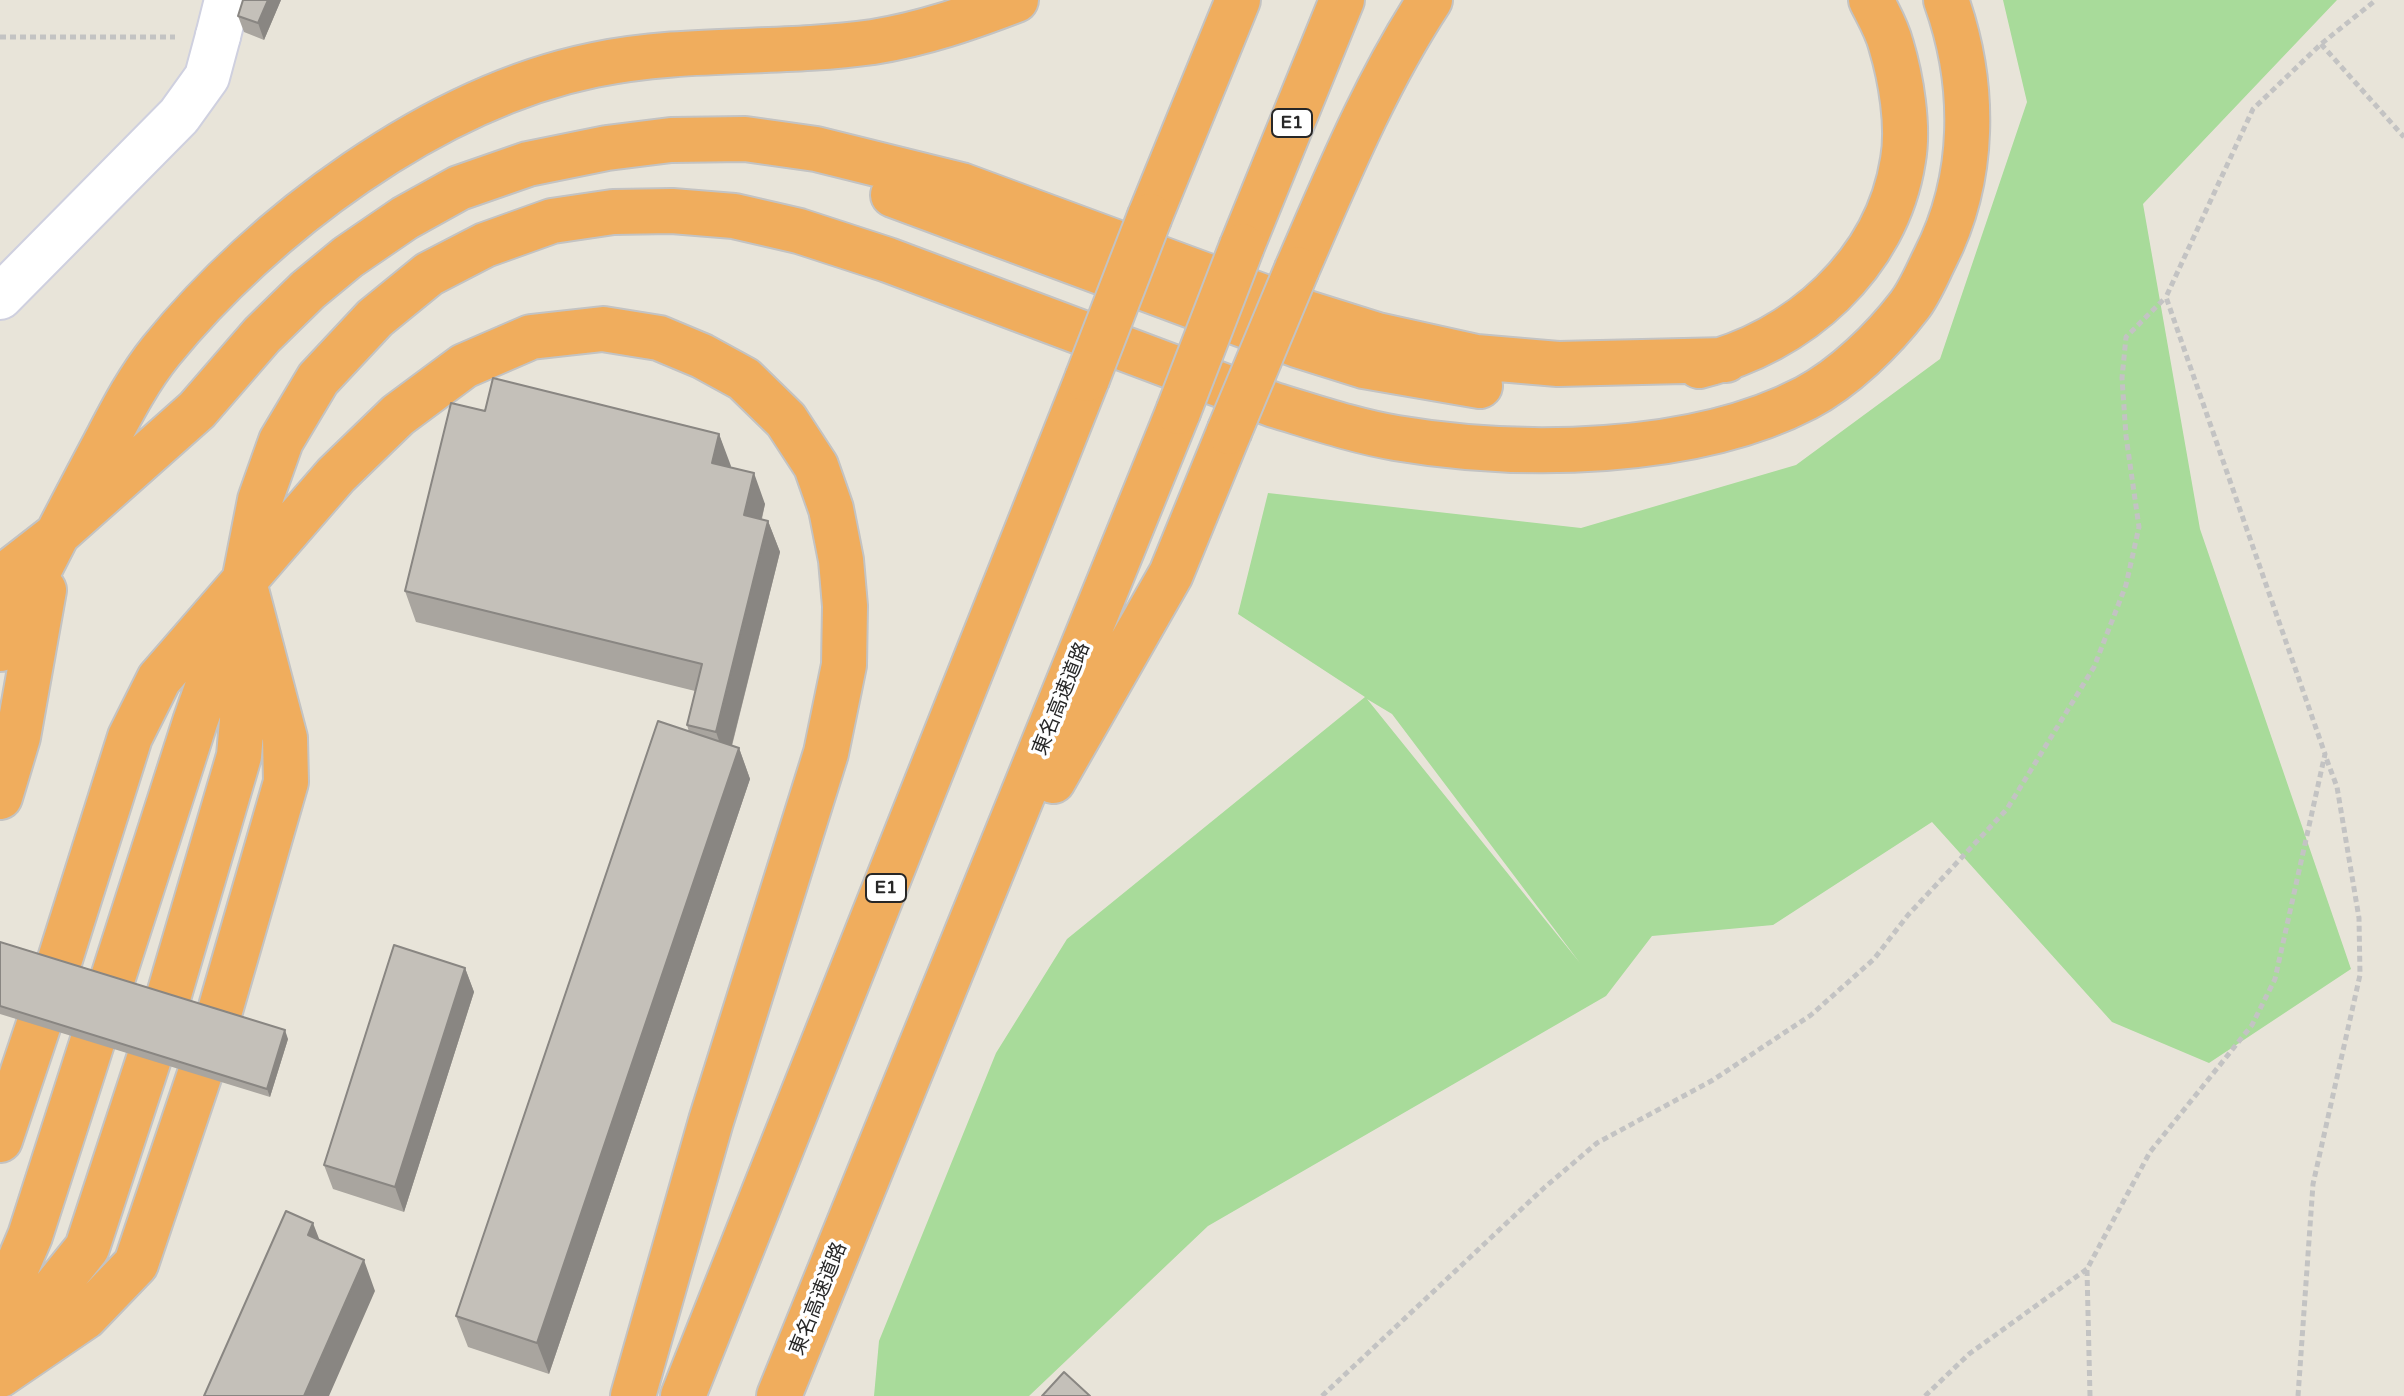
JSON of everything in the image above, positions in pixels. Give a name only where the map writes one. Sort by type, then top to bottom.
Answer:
[{"type":"highway","points":[[0,649],[54,537],[127,400],[160,352],[216,292],[289,225],[371,162],[433,125],[508,89],[592,65],[660,54],[873,42],[944,27],[1016,0]]},
{"type":"highway","name":"E1","points":[[683,1396],[1238,0]]},
{"type":"highway","name":"東名高速道路","points":[[779,1396],[1342,0]]},
{"type":"highway","points":[[967,933],[1171,574],[1297,269],[1376,95],[1430,0]]},
{"type":"highway","points":[[0,579],[54,537],[197,410],[271,326],[348,257],[405,218],[459,188],[528,164],[607,148],[671,140],[745,139],[816,149],[961,185],[1307,313],[1377,335],[1476,357],[1558,364],[1726,360],[1781,334],[1827,301],[1866,255],[1890,209],[1904,159],[1903,101],[1891,43],[1871,0]]},
{"type":"highway","points":[[0,1307],[30,1236],[195,722],[244,582],[260,500],[281,441],[318,379],[375,318],[429,274],[485,245],[552,221],[613,212],[672,211],[734,216],[799,231],[888,260],[1274,405],[1397,438],[1563,451],[1656,442],[1747,424],[1808,398],[1866,355],[1911,304],[1944,241],[1964,178],[1969,104],[1957,31],[1946,0]]},
{"type":"highway","points":[[0,1140],[130,737],[159,679],[336,475],[398,415],[464,366],[531,337],[603,329],[659,338],[702,356],[744,379],[786,420],[816,466],[831,509],[841,560],[845,606],[844,665],[826,753],[711,1121],[633,1396]]},
{"type":"highway","points":[[0,599],[54,537]]},
{"type":"highway","points":[[0,797],[18,737],[54,537]]},
{"type":"highway","points":[[0,1356],[87,1248],[161,1022],[239,756],[244,582]]},
{"type":"highway","points":[[0,1375],[85,1317],[136,1264],[213,1035],[286,782],[285,738],[244,582]]},
{"type":"street","points":[[0,297],[179,116],[207,77],[222,18]]},
{"type":"path","points":[[1322,1396],[1545,1187],[1597,1143],[1713,1080],[1811,1015],[1874,959],[1908,915],[2007,809],[2094,667],[2126,585],[2139,527],[2122,378],[2126,337],[2166,297],[2253,109],[2321,44],[2376,0]]},
{"type":"path","points":[[0,37],[222,18]]},
{"type":"path","points":[[2321,44],[2404,137]]},
{"type":"path","points":[[2166,297],[2337,787],[2356,903],[2360,975],[2313,1184],[2298,1396]]},
{"type":"path","points":[[1925,1396],[1969,1354],[2087,1269],[2150,1152],[2252,1025],[2275,979],[2325,754]]},
{"type":"path","points":[[2087,1269],[2090,1396]]},
{"type":"green space","points":[[2003,0],[2337,0],[2143,204],[2200,529],[2351,969],[2209,1063],[2112,1022],[1932,822],[1773,925],[1652,936],[1606,996],[1208,1226],[1029,1396],[874,1396],[879,1341],[996,1053],[1067,939],[1365,697],[1238,614],[1268,493],[1581,528],[1796,465],[1940,359],[2027,102]],"holes":[[[1367,699],[1392,714],[1580,963]]]},
{"type":"building","points":[[243,0],[268,0],[258,23],[238,16]]},
{"type":"building","points":[[493,378],[719,434],[712,463],[754,473],[744,515],[768,521],[716,732],[687,725],[702,664],[405,591],[451,403],[485,411]]},
{"type":"building","points":[[658,721],[739,748],[537,1343],[456,1316]]},
{"type":"building","points":[[0,942],[285,1030],[267,1089],[0,1006]]},
{"type":"building","points":[[394,945],[465,968],[395,1187],[324,1165]]},
{"type":"building","points":[[286,1211],[313,1223],[308,1235],[364,1260],[304,1396],[204,1396]]},
{"type":"building","points":[[1064,1372],[1090,1396],[1042,1396]]}]
